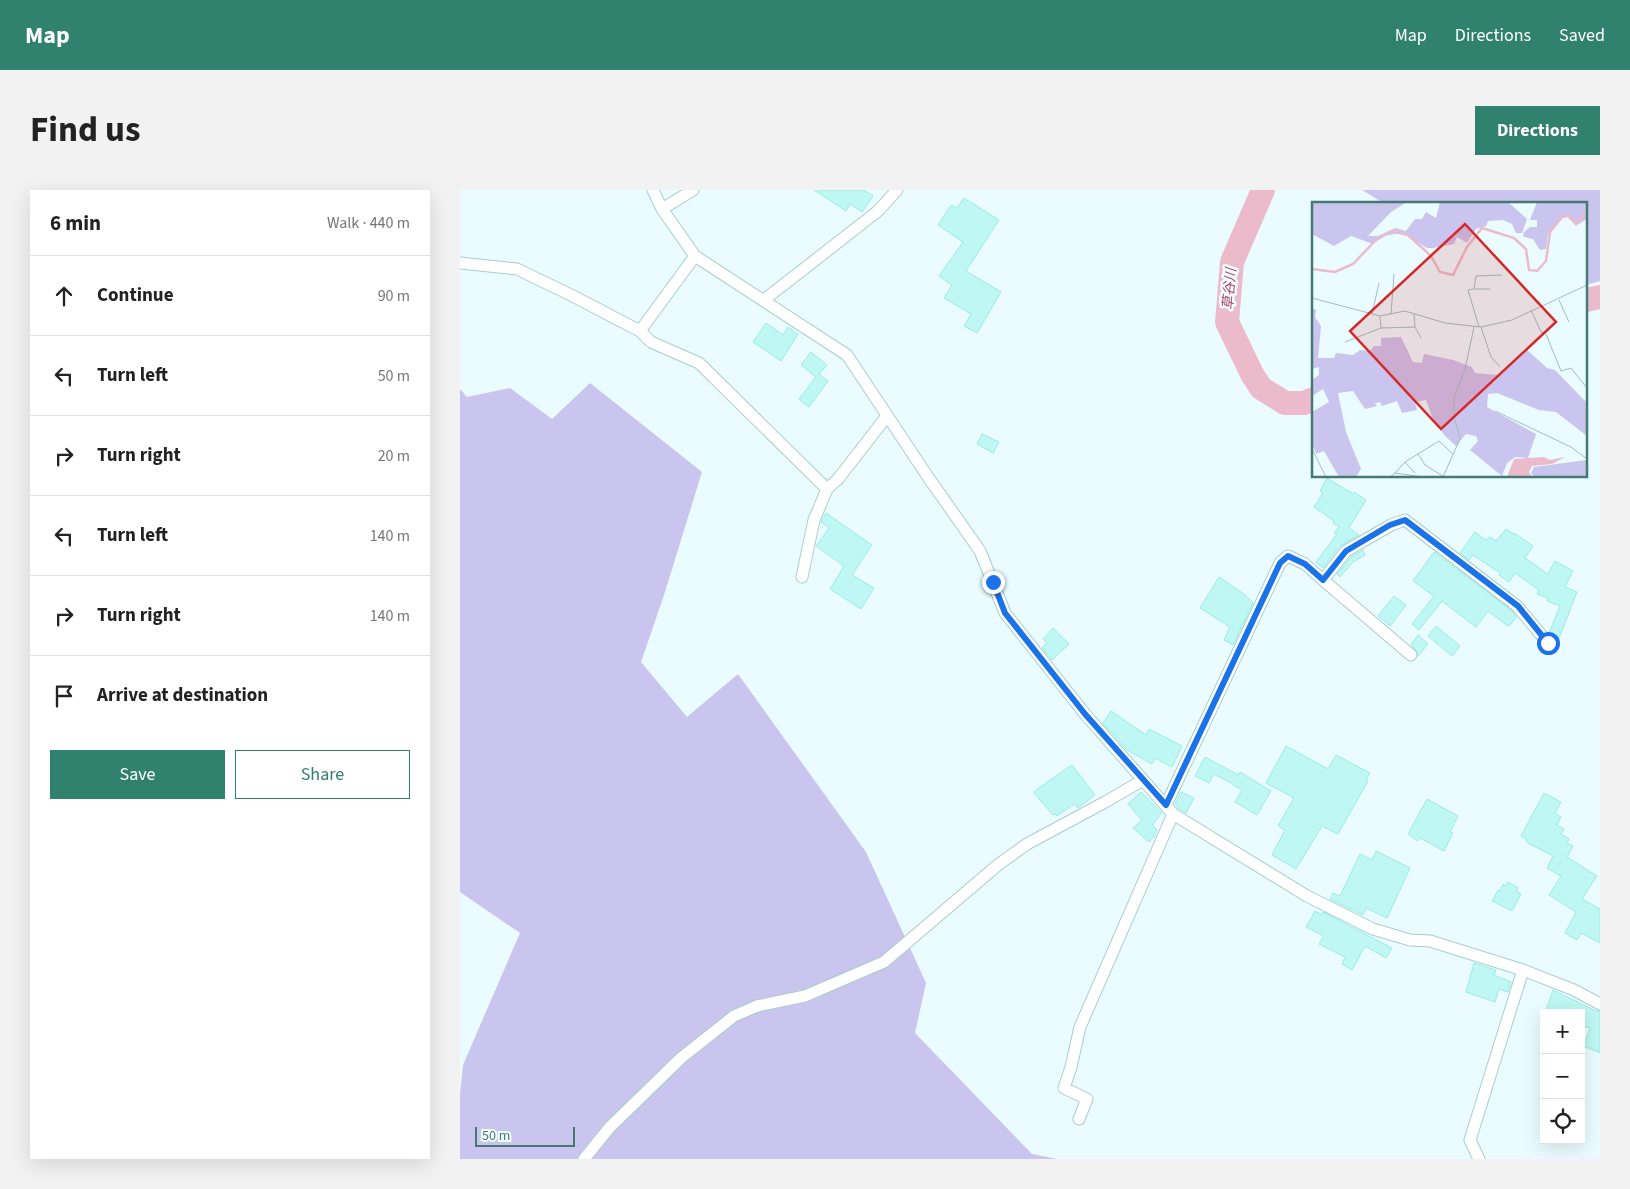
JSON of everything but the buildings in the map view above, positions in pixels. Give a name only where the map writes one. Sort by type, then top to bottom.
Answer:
[{"type":"street","points":[[653,190],[662,209],[695,256],[847,355],[980,551],[1005,613],[1085,714],[1170,809],[1307,896],[1373,929],[1410,940],[1430,941],[1523,970],[1574,990],[1600,1004]]},
{"type":"street","points":[[662,209],[693,190]]},
{"type":"street","points":[[764,300],[878,211],[898,190]]},
{"type":"street","points":[[640,331],[695,256]]},
{"type":"street","points":[[460,263],[517,269],[640,331],[651,342],[699,363],[827,489]]},
{"type":"street","points":[[802,577],[814,520],[827,489],[838,479],[887,416]]},
{"type":"street","points":[[1323,580],[1346,551],[1390,525],[1405,520],[1518,606],[1548,643]]},
{"type":"street","points":[[1079,1120],[1087,1098],[1064,1088],[1080,1028],[1170,809],[1280,563],[1288,556],[1305,564],[1411,655]]},
{"type":"street","points":[[584,1159],[610,1127],[681,1058],[734,1016],[757,1006],[805,996],[884,962],[999,864],[1027,844],[1143,780]]},
{"type":"street","points":[[1479,1159],[1470,1140],[1523,970]]},
{"type":"shaded area","points":[[1362,190],[1600,190],[1600,281],[1588,284],[1588,202],[1382,202]]},
{"type":"shaded area","points":[[590,383],[702,472],[641,662],[687,717],[738,674],[866,852],[926,983],[915,1033],[1032,1154],[1057,1159],[460,1159],[460,1094],[463,1065],[520,933],[460,892],[460,389],[467,397],[510,388],[552,419]]},
{"type":"waterway","name":"草谷川","points":[[1263,190],[1232,262],[1227,322],[1252,374],[1261,388],[1285,403],[1304,403],[1312,400]]},
{"type":"waterway","name":"草谷川","points":[[1588,300],[1600,297]]},
{"type":"route","points":[[993,582],[1005,613],[1085,714],[1166,805],[1280,563],[1288,556],[1305,564],[1323,580],[1346,551],[1390,525],[1405,520],[1518,606],[1548,643]]}]
